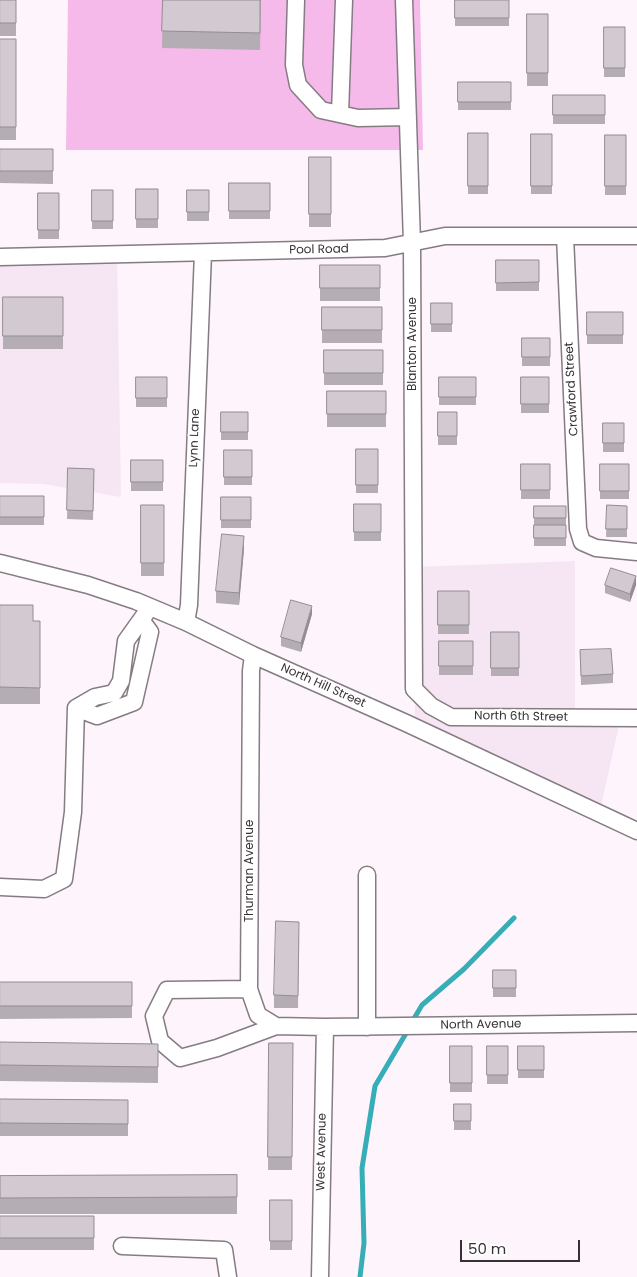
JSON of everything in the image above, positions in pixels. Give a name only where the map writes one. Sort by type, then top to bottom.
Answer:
[{"type":"street","points":[[296,0],[294,65],[298,85],[321,110],[358,118],[408,117]]},
{"type":"street","points":[[340,114],[344,0]]},
{"type":"street","name":"Blanton Avenue","points":[[404,0],[412,243],[414,689]]},
{"type":"street","name":"Pool Road","points":[[0,257],[385,248],[445,236],[637,236]]},
{"type":"street","name":"Crawford Street","points":[[565,236],[578,529],[582,542],[596,548],[637,552]]},
{"type":"street","name":"Lynn Lane","points":[[186,622],[203,253]]},
{"type":"street","name":"North Hill Street","points":[[0,563],[88,585],[136,601],[146,614],[186,622],[637,831]]},
{"type":"street","points":[[0,887],[44,889],[64,879],[73,812],[76,708],[96,697],[114,694],[121,680],[126,641],[146,614]]},
{"type":"street","name":"Thurman Avenue","points":[[254,655],[251,670],[249,989],[258,1015],[276,1026]]},
{"type":"street","name":"North 6th Street","points":[[414,689],[431,706],[451,717],[637,718]]},
{"type":"street","points":[[367,875],[367,1026]]},
{"type":"street","points":[[249,989],[166,990],[154,1016],[160,1041],[180,1058],[217,1048],[276,1026],[324,1027]]},
{"type":"street","name":"North Avenue","points":[[324,1027],[637,1023]]},
{"type":"street","name":"West Avenue","points":[[320,1277],[324,1027]]},
{"type":"street","points":[[122,1246],[224,1250],[228,1277]]},
{"type":"shaded area","points":[[68,0],[420,0],[423,150],[66,150]]},
{"type":"shaded area","points":[[117,252],[121,497],[43,484],[0,483],[0,253]]},
{"type":"shaded area","points":[[575,561],[575,716],[621,717],[600,810],[415,719],[414,567]]},
{"type":"building","points":[[0,0],[16,0],[16,23],[0,23]]},
{"type":"building","points":[[163,0],[260,0],[260,33],[162,31]]},
{"type":"building","points":[[455,0],[509,0],[509,18],[455,18]]},
{"type":"building","points":[[527,14],[548,14],[548,73],[527,73]]},
{"type":"building","points":[[604,27],[625,27],[625,68],[604,68]]},
{"type":"building","points":[[0,39],[16,39],[16,127],[0,127]]},
{"type":"building","points":[[458,82],[511,82],[511,102],[458,102]]},
{"type":"building","points":[[553,95],[605,95],[605,115],[553,115]]},
{"type":"building","points":[[468,133],[488,133],[488,186],[468,186]]},
{"type":"building","points":[[531,134],[552,134],[552,186],[531,186]]},
{"type":"building","points":[[605,135],[626,135],[626,186],[605,186]]},
{"type":"building","points":[[0,149],[53,149],[53,171],[0,171]]},
{"type":"building","points":[[309,157],[331,157],[331,214],[309,214]]},
{"type":"building","points":[[229,183],[270,183],[270,211],[229,211]]},
{"type":"building","points":[[136,189],[158,189],[158,219],[136,219]]},
{"type":"building","points":[[92,190],[113,190],[113,221],[92,221]]},
{"type":"building","points":[[187,190],[209,190],[209,212],[187,212]]},
{"type":"building","points":[[38,193],[59,193],[59,230],[38,230]]},
{"type":"building","points":[[496,260],[539,260],[539,282],[496,283]]},
{"type":"building","points":[[320,265],[380,265],[380,288],[320,288]]},
{"type":"building","points":[[3,297],[63,297],[63,336],[3,336]]},
{"type":"building","points":[[431,303],[452,303],[452,324],[431,324]]},
{"type":"building","points":[[322,307],[382,307],[382,330],[322,330]]},
{"type":"building","points":[[587,312],[623,312],[623,335],[587,335]]},
{"type":"building","points":[[522,338],[550,338],[550,357],[522,357]]},
{"type":"building","points":[[324,350],[383,350],[383,373],[324,373]]},
{"type":"building","points":[[136,377],[167,377],[167,398],[136,398]]},
{"type":"building","points":[[439,377],[476,377],[476,397],[439,397]]},
{"type":"building","points":[[521,377],[549,377],[549,404],[521,404]]},
{"type":"building","points":[[327,391],[386,391],[386,414],[327,414]]},
{"type":"building","points":[[221,412],[248,412],[248,432],[221,432]]},
{"type":"building","points":[[438,412],[457,412],[457,436],[438,436]]},
{"type":"building","points":[[603,423],[624,423],[624,443],[603,443]]},
{"type":"building","points":[[356,449],[378,449],[378,485],[356,485]]},
{"type":"building","points":[[224,450],[252,450],[252,477],[224,477]]},
{"type":"building","points":[[131,460],[163,460],[163,482],[131,482]]},
{"type":"building","points":[[521,464],[550,464],[550,490],[521,490]]},
{"type":"building","points":[[600,464],[629,464],[629,491],[600,491]]},
{"type":"building","points":[[68,468],[94,469],[93,511],[67,510]]},
{"type":"building","points":[[0,496],[44,496],[44,517],[0,517]]},
{"type":"building","points":[[221,497],[251,497],[251,520],[221,520]]},
{"type":"building","points":[[354,504],[381,504],[381,532],[354,532]]},
{"type":"building","points":[[141,505],[164,505],[164,563],[141,563]]},
{"type":"building","points":[[607,505],[627,506],[627,529],[606,529]]},
{"type":"building","points":[[534,506],[566,506],[566,518],[534,518]]},
{"type":"building","points":[[534,525],[566,525],[566,538],[534,538]]},
{"type":"building","points":[[222,534],[244,536],[239,593],[216,591]]},
{"type":"building","points":[[611,568],[636,576],[630,594],[605,585]]},
{"type":"building","points":[[438,591],[469,591],[469,625],[438,625]]},
{"type":"building","points":[[291,600],[312,606],[301,643],[281,637]]},
{"type":"building","points":[[0,605],[33,605],[33,621],[40,621],[40,688],[0,687]]},
{"type":"building","points":[[491,632],[519,632],[519,668],[491,668]]},
{"type":"building","points":[[439,641],[473,641],[473,666],[439,666]]},
{"type":"building","points":[[611,649],[613,674],[581,676],[580,650]]},
{"type":"building","points":[[276,921],[299,922],[298,996],[274,995]]},
{"type":"building","points":[[493,970],[516,970],[516,988],[493,988]]},
{"type":"building","points":[[0,982],[132,982],[132,1006],[0,1006]]},
{"type":"building","points":[[0,1042],[158,1044],[158,1067],[0,1065]]},
{"type":"building","points":[[269,1043],[293,1043],[292,1157],[268,1157]]},
{"type":"building","points":[[450,1046],[472,1046],[472,1083],[450,1083]]},
{"type":"building","points":[[487,1046],[508,1046],[508,1075],[487,1075]]},
{"type":"building","points":[[518,1046],[544,1046],[544,1070],[518,1070]]},
{"type":"building","points":[[0,1099],[128,1100],[128,1124],[0,1123]]},
{"type":"building","points":[[454,1104],[471,1104],[471,1121],[454,1121]]},
{"type":"building","points":[[237,1175],[237,1197],[0,1198],[0,1176]]},
{"type":"building","points":[[270,1200],[292,1200],[292,1241],[270,1241]]},
{"type":"building","points":[[0,1216],[94,1216],[94,1238],[0,1238]]},
{"type":"waterway","points":[[412,1022],[422,1005],[464,969],[514,918]]},
{"type":"waterway","points":[[360,1277],[364,1243],[362,1168],[375,1086],[408,1030]]}]
